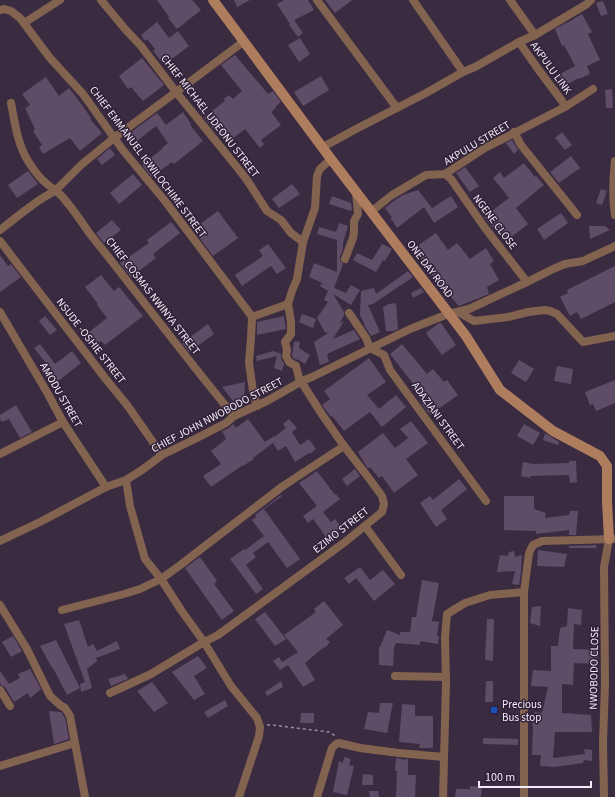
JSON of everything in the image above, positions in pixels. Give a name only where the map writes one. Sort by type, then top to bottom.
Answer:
[{"type":"main road","name":"ONE DAY ROAD","points":[[212,0],[466,336],[500,390],[553,431],[600,456],[607,466],[607,502],[612,539]]},
{"type":"street","points":[[24,23],[60,0]]},
{"type":"street","name":"CHIEF MICHAEL UDEONU STREET","points":[[101,0],[124,29],[140,46],[243,175],[267,211],[281,220],[290,233],[303,242]]},
{"type":"street","points":[[317,0],[397,108]]},
{"type":"street","points":[[413,0],[463,72]]},
{"type":"street","points":[[510,0],[535,35]]},
{"type":"street","points":[[323,147],[475,67],[519,42],[535,35],[587,4],[591,0]]},
{"type":"street","name":"CHIEF EMMANUEL IGWILOCHIME STREET","points":[[0,10],[4,9],[11,11],[20,18],[50,58],[82,94],[135,166],[165,201],[252,317]]},
{"type":"street","points":[[0,230],[28,208],[56,190],[81,165],[114,138],[243,42]]},
{"type":"street","name":"AKPULU LINK","points":[[519,42],[562,101],[564,106]]},
{"type":"street","name":"AKPULU STREET","points":[[372,211],[392,195],[426,175],[445,174],[485,148],[594,89]]},
{"type":"street","name":"CHIEF COSMAS NWINYA STREET","points":[[12,103],[18,140],[28,160],[41,178],[65,199],[152,313],[234,416]]},
{"type":"street","points":[[514,132],[526,151],[577,215]]},
{"type":"street","points":[[257,406],[249,363],[252,317],[288,304],[297,279],[303,242],[315,208],[317,176],[320,169],[331,159]]},
{"type":"street","points":[[615,161],[612,195],[615,215]]},
{"type":"street","name":"NGENE CLOSE","points":[[445,174],[451,179],[484,228],[527,282]]},
{"type":"street","points":[[345,259],[353,238],[354,221],[358,214],[356,191]]},
{"type":"street","name":"NSUDE -OSHIE STREET","points":[[0,241],[127,405],[162,456]]},
{"type":"street","name":"CHIEF JOHN NWOBODO STREET","points":[[0,541],[40,522],[106,487],[126,480],[162,456],[226,423],[234,416],[267,402],[302,381],[370,348],[410,329],[448,314],[469,309],[491,300],[565,264],[583,261],[615,246]]},
{"type":"street","name":"EZIMO STREET","points":[[110,693],[151,674],[218,635],[345,542],[382,512],[384,504],[382,496],[321,413],[300,378],[296,366],[289,362],[286,356],[287,350],[285,342],[291,334],[288,304]]},
{"type":"street","points":[[458,312],[474,321],[508,317],[545,310],[557,314],[582,342],[615,336]]},
{"type":"street","name":"AMODU STREET","points":[[0,312],[63,422],[106,487]]},
{"type":"street","points":[[350,313],[366,338],[370,348]]},
{"type":"street","name":"ADAZIANI STREET","points":[[370,348],[384,355],[390,370],[486,501]]},
{"type":"street","points":[[0,454],[63,422]]},
{"type":"street","points":[[62,610],[140,589],[161,579],[283,486],[344,446]]},
{"type":"street","points":[[126,480],[130,506],[145,559],[161,579],[204,642],[231,686],[257,718],[259,736],[238,797]]},
{"type":"street","points":[[365,526],[401,575]]},
{"type":"street","points":[[524,797],[524,592],[529,553],[533,545],[542,540],[612,539]]},
{"type":"street","name":"NWOBODO CLOSE","points":[[604,797],[604,567],[612,539]]},
{"type":"street","points":[[444,797],[446,677],[444,637],[447,614],[465,603],[490,595],[524,592]]},
{"type":"street","points":[[0,605],[27,649],[50,696],[67,711],[70,716],[85,797]]},
{"type":"street","points":[[395,676],[446,677]]},
{"type":"street","points":[[0,690],[10,706]]},
{"type":"street","points":[[0,766],[75,743]]},
{"type":"street","points":[[317,797],[332,748],[338,743],[399,754],[444,757]]},
{"type":"path","points":[[259,726],[272,725],[329,732],[334,735],[338,743]]},
{"type":"building","points":[[157,0],[192,0],[201,10],[177,29]]},
{"type":"building","points":[[234,0],[250,0],[237,7]]},
{"type":"building","points":[[284,0],[308,0],[314,10],[294,20],[303,33],[298,37],[277,4]]},
{"type":"building","points":[[325,0],[352,0],[335,13]]},
{"type":"building","points":[[603,1],[608,14],[601,16],[596,3]]},
{"type":"building","points":[[582,14],[592,32],[588,34],[600,60],[587,66],[590,74],[564,86],[558,75],[575,66],[564,45],[562,46],[555,29]]},
{"type":"building","points":[[157,22],[169,38],[178,31],[189,46],[164,65],[153,51],[155,49],[147,39],[145,41],[141,35]]},
{"type":"building","points":[[300,38],[310,54],[299,62],[288,45]]},
{"type":"building","points":[[235,55],[268,94],[273,91],[281,102],[271,112],[281,125],[261,140],[264,144],[260,148],[245,129],[227,143],[204,117],[225,101],[224,99],[229,95],[233,99],[242,91],[221,65]]},
{"type":"building","points":[[142,58],[164,85],[143,101],[131,87],[128,89],[119,76]]},
{"type":"building","points":[[321,76],[329,90],[303,106],[294,92]]},
{"type":"building","points":[[46,77],[59,96],[69,88],[91,118],[90,119],[102,133],[80,151],[70,138],[43,154],[39,147],[42,145],[33,131],[35,129],[25,108],[30,105],[22,94]]},
{"type":"building","points":[[612,89],[613,108],[606,108],[605,90]]},
{"type":"building","points":[[183,112],[191,124],[190,125],[203,141],[174,164],[172,162],[152,177],[142,165],[168,143],[156,126],[137,141],[130,133],[157,113],[166,125]]},
{"type":"building","points":[[562,132],[572,145],[565,150],[555,138]]},
{"type":"building","points":[[512,140],[518,150],[514,154],[506,143]]},
{"type":"building","points":[[110,148],[115,155],[102,165],[97,159]]},
{"type":"building","points":[[571,156],[580,168],[559,183],[550,172]]},
{"type":"building","points":[[524,163],[535,177],[536,176],[544,185],[516,208],[528,224],[505,242],[484,217],[509,198],[493,178],[500,172],[504,178]]},
{"type":"building","points":[[465,167],[479,186],[470,192],[456,173]]},
{"type":"building","points":[[28,171],[38,184],[17,198],[8,185]]},
{"type":"building","points":[[133,174],[142,185],[119,204],[110,193]]},
{"type":"building","points":[[292,184],[300,194],[279,208],[272,199]]},
{"type":"building","points":[[601,189],[607,191],[602,205],[596,203]]},
{"type":"building","points":[[418,190],[432,208],[451,196],[458,207],[434,223],[424,207],[397,228],[394,222],[390,219],[392,218],[385,208],[403,195]]},
{"type":"building","points":[[332,196],[351,203],[351,211],[329,204]]},
{"type":"building","points":[[218,211],[238,238],[213,256],[193,229]]},
{"type":"building","points":[[561,213],[568,223],[544,240],[537,229]]},
{"type":"building","points":[[112,220],[121,230],[104,243],[96,233]]},
{"type":"building","points":[[171,222],[180,233],[153,254],[156,258],[131,277],[120,263],[149,243],[147,240]]},
{"type":"building","points":[[339,223],[348,226],[340,257],[343,264],[334,288],[346,293],[351,285],[360,290],[351,305],[333,294],[344,312],[340,323],[344,321],[333,339],[354,330],[360,339],[327,354],[329,362],[320,365],[314,342],[328,333],[325,332],[317,318],[328,302],[324,300],[328,291],[320,286],[322,283],[329,286],[309,277],[314,263],[337,272],[337,240],[317,234],[319,227],[336,232]]},
{"type":"building","points":[[589,226],[605,226],[610,230],[590,239]]},
{"type":"building","points":[[436,233],[448,250],[457,243],[470,259],[486,248],[494,261],[490,264],[499,280],[487,287],[489,294],[459,306],[435,277],[434,278],[414,248]]},
{"type":"building","points":[[268,244],[286,268],[277,274],[271,266],[242,286],[235,275],[263,256],[259,250]]},
{"type":"building","points":[[382,244],[392,249],[376,272],[353,260],[357,253],[372,260]]},
{"type":"building","points":[[0,255],[8,266],[11,264],[21,277],[0,292]]},
{"type":"building","points":[[615,266],[615,302],[581,319],[577,312],[570,316],[560,297],[568,293],[567,290]]},
{"type":"building","points":[[408,271],[413,277],[373,304],[368,305],[380,332],[371,336],[360,315],[361,291],[374,288],[376,294]]},
{"type":"building","points":[[101,275],[114,291],[119,287],[143,316],[105,345],[101,341],[96,344],[88,333],[107,318],[85,287]]},
{"type":"building","points":[[421,288],[424,292],[413,298],[411,293]]},
{"type":"building","points":[[396,303],[398,329],[394,331],[386,331],[383,307]]},
{"type":"building","points":[[302,314],[316,319],[313,328],[299,322]]},
{"type":"building","points":[[45,316],[57,330],[50,335],[39,321]]},
{"type":"building","points":[[284,316],[286,329],[257,335],[257,322]]},
{"type":"building","points":[[441,323],[456,345],[442,355],[426,333]]},
{"type":"building","points":[[208,324],[214,334],[189,352],[182,343]]},
{"type":"building","points":[[294,341],[300,342],[299,348],[310,355],[305,364],[293,358]]},
{"type":"building","points":[[40,344],[55,364],[72,351],[81,363],[57,382],[48,370],[50,368],[34,348]]},
{"type":"building","points":[[402,344],[427,374],[433,369],[444,382],[447,380],[458,395],[430,415],[422,404],[424,402],[412,388],[415,386],[390,354]]},
{"type":"building","points":[[273,351],[281,354],[284,364],[282,371],[274,368],[277,356],[257,361],[256,356]]},
{"type":"building","points":[[369,358],[386,382],[367,395],[379,409],[396,395],[406,407],[382,427],[370,412],[344,431],[322,405],[330,399],[324,391]]},
{"type":"building","points":[[519,360],[534,369],[526,382],[511,373]]},
{"type":"building","points":[[557,366],[573,369],[571,384],[554,381]]},
{"type":"building","points":[[615,380],[615,403],[596,411],[593,404],[590,405],[585,392]]},
{"type":"building","points":[[245,382],[244,398],[234,402],[222,387]]},
{"type":"building","points":[[16,405],[32,432],[20,438],[9,419],[2,422],[0,419],[0,415]]},
{"type":"building","points":[[248,419],[265,442],[286,428],[283,424],[289,419],[297,428],[292,432],[300,445],[309,439],[316,449],[295,462],[286,446],[278,451],[273,443],[253,458],[254,459],[211,487],[203,476],[221,464],[211,451],[226,439],[222,431],[229,428],[233,424],[236,428]]},
{"type":"building","points":[[411,421],[428,443],[406,459],[418,475],[394,493],[382,476],[379,478],[370,467],[368,469],[358,452],[383,433],[395,448],[408,438],[400,429]]},
{"type":"building","points":[[524,424],[540,433],[533,445],[517,436]]},
{"type":"building","points":[[545,433],[559,442],[558,445],[543,440]]},
{"type":"building","points":[[569,461],[576,461],[577,482],[570,483],[569,475],[530,476],[530,478],[521,476],[523,462],[533,464],[569,463]]},
{"type":"building","points":[[355,469],[360,476],[347,486],[342,479]]},
{"type":"building","points":[[317,471],[335,495],[336,494],[340,499],[323,512],[331,522],[335,519],[342,528],[337,532],[339,533],[329,541],[313,519],[308,523],[303,516],[317,506],[299,483]]},
{"type":"building","points":[[459,479],[467,489],[441,510],[447,519],[436,527],[420,503],[430,496],[433,500]]},
{"type":"building","points":[[281,495],[282,496],[264,509],[300,559],[287,568],[268,542],[253,553],[256,557],[246,565],[263,589],[256,594],[230,559],[264,536],[252,520],[256,517],[255,515]]},
{"type":"building","points":[[504,496],[534,496],[534,509],[546,513],[545,518],[569,515],[570,511],[578,511],[576,535],[569,535],[569,530],[536,534],[536,531],[504,530]]},
{"type":"building","points":[[596,545],[597,548],[569,548],[569,546]]},
{"type":"building","points":[[538,550],[567,554],[564,567],[537,566]]},
{"type":"building","points":[[514,551],[515,557],[522,555],[519,585],[512,584],[515,571],[497,572],[500,555],[508,556],[509,552]]},
{"type":"building","points":[[200,557],[217,581],[214,584],[234,611],[222,620],[185,568]]},
{"type":"building","points":[[360,567],[370,580],[383,570],[395,584],[374,601],[356,578],[349,584],[344,578]]},
{"type":"building","points":[[422,580],[439,583],[432,621],[439,622],[437,636],[439,636],[438,644],[420,641],[420,645],[396,643],[394,648],[393,666],[379,665],[379,647],[387,630],[400,635],[400,632],[410,632],[412,617],[416,617]]},
{"type":"building","points":[[324,601],[343,625],[326,639],[330,642],[325,648],[324,647],[305,663],[315,680],[303,687],[288,665],[280,670],[273,661],[279,657],[282,662],[298,652],[284,635],[316,612],[314,609]]},
{"type":"building","points":[[541,606],[540,626],[530,623],[532,607]]},
{"type":"building","points":[[568,608],[582,610],[581,625],[574,624],[573,649],[598,650],[597,664],[574,663],[573,685],[562,684],[562,713],[591,715],[592,732],[555,732],[553,758],[585,754],[584,749],[592,750],[592,761],[584,760],[583,763],[554,767],[540,766],[541,755],[532,755],[532,726],[535,712],[542,713],[548,687],[531,686],[533,670],[551,671],[551,646],[558,646],[560,628],[567,626]]},
{"type":"building","points":[[265,612],[286,639],[275,646],[255,619]]},
{"type":"building","points":[[487,619],[494,619],[493,661],[485,660]]},
{"type":"building","points":[[79,620],[88,647],[93,644],[97,651],[117,641],[120,649],[96,658],[97,661],[87,669],[92,688],[81,692],[80,684],[85,682],[64,624]]},
{"type":"building","points":[[13,636],[22,651],[11,657],[2,642]]},
{"type":"building","points":[[56,640],[80,688],[67,695],[40,646]]},
{"type":"building","points":[[198,656],[207,668],[194,676],[205,694],[194,700],[172,672]]},
{"type":"building","points":[[30,669],[41,689],[30,698],[28,693],[14,702],[5,687],[1,685],[0,671],[9,684],[20,678],[18,674]]},
{"type":"building","points":[[125,674],[128,679],[111,686],[108,679]]},
{"type":"building","points":[[281,681],[283,687],[267,696],[265,692]]},
{"type":"building","points":[[486,681],[493,681],[493,702],[485,702]]},
{"type":"building","points":[[152,682],[168,703],[154,712],[137,691]]},
{"type":"building","points":[[225,700],[228,706],[208,718],[204,712]]},
{"type":"building","points":[[380,703],[393,703],[387,733],[364,729],[368,712],[379,713]]},
{"type":"building","points":[[402,704],[415,705],[415,716],[433,716],[433,748],[419,748],[420,744],[399,742]]},
{"type":"building","points":[[49,711],[61,712],[65,718],[69,739],[54,744]]},
{"type":"building","points":[[301,713],[314,713],[314,723],[300,723]]},
{"type":"building","points":[[483,738],[518,739],[518,745],[483,744]]},
{"type":"building","points":[[344,757],[351,759],[349,765],[354,766],[347,795],[333,792],[339,761],[343,763]]},
{"type":"building","points":[[396,758],[402,760],[408,759],[408,775],[416,775],[415,797],[396,797]]},
{"type":"building","points":[[363,774],[373,775],[373,785],[362,785]]},
{"type":"building","points":[[470,786],[482,787],[481,797],[455,797],[456,789],[470,789]]},
{"type":"building","points":[[369,791],[378,791],[379,797],[370,797]]},
{"type":"place","name":"Precious Bus stop","points":[[494,710]]}]
